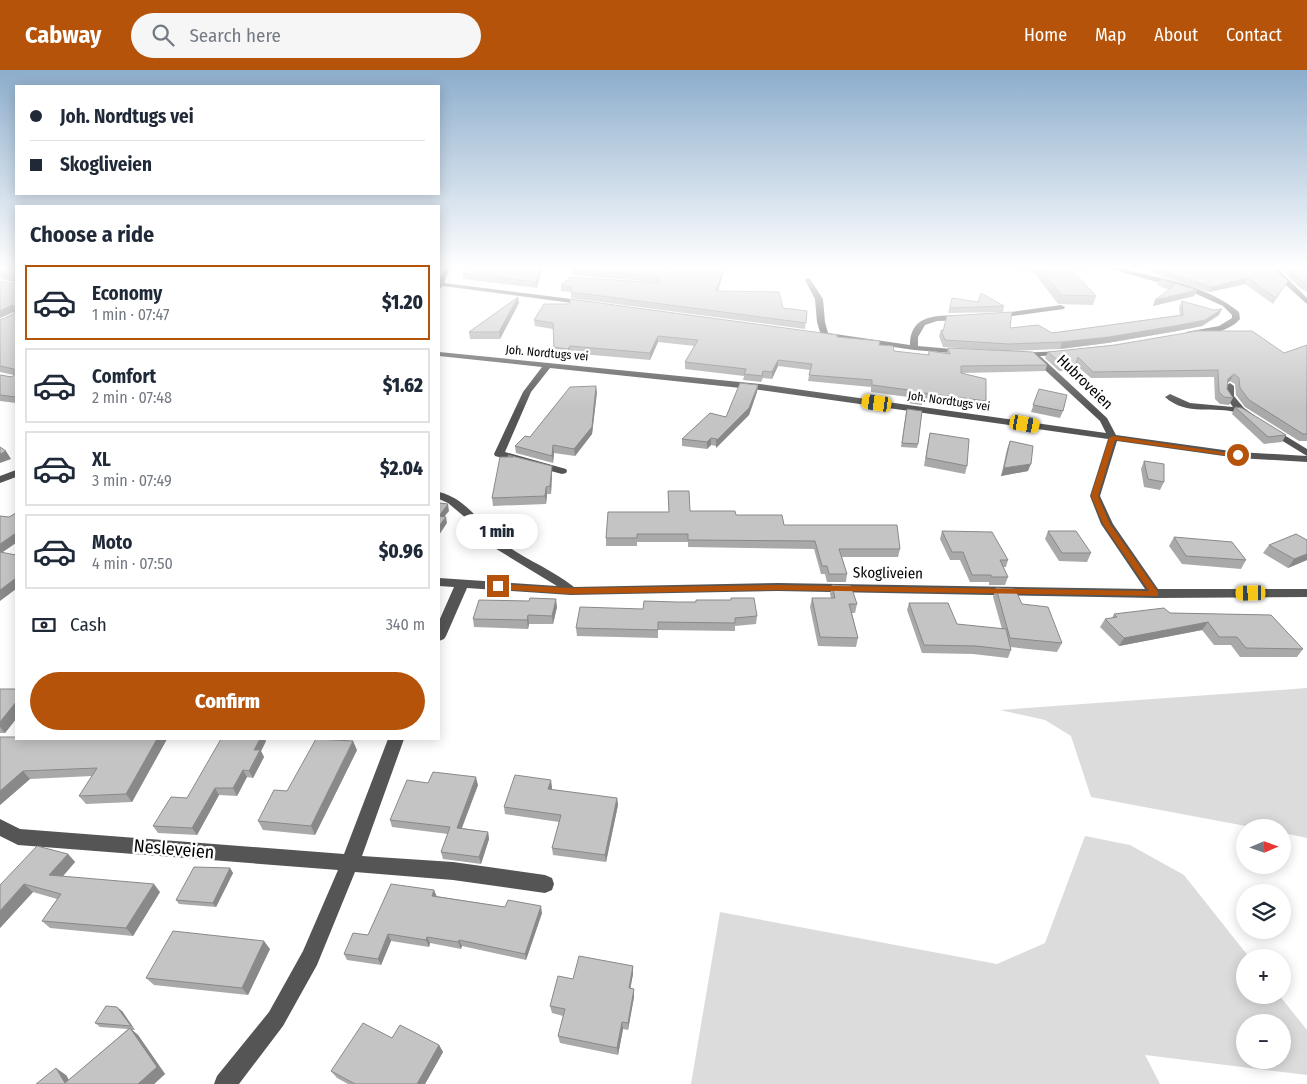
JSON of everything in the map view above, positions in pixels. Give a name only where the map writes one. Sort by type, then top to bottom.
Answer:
[{"type":"street","points":[[820,315],[825,334]]},
{"type":"street","points":[[991,317],[1003,315]]},
{"type":"street","points":[[1185,335],[1228,325],[1233,322],[1236,315]]},
{"type":"street","points":[[914,348],[916,331],[925,322],[941,318],[976,318]]},
{"type":"street","points":[[815,333],[914,348],[968,353]]},
{"type":"street","points":[[1008,354],[1034,355],[1074,352]]},
{"type":"street","name":"Joh. Nordtugs vei","points":[[440,354],[760,387],[1238,455],[1307,459]]},
{"type":"street","name":"Hubroveien","points":[[1034,355],[1104,420],[1113,438]]},
{"type":"street","points":[[547,366],[527,392],[499,454],[562,471]]},
{"type":"street","points":[[1230,386],[1229,396],[1241,410],[1307,453]]},
{"type":"street","points":[[1170,397],[1188,406],[1241,410]]},
{"type":"street","points":[[1113,438],[1095,496],[1107,524],[1155,594]]},
{"type":"street","points":[[0,480],[15,473]]},
{"type":"street","points":[[440,495],[452,501],[477,522],[497,544],[555,578],[571,591]]},
{"type":"street","name":"Skogliveien","points":[[440,582],[571,591],[778,587],[1155,594],[1307,593]]},
{"type":"street","points":[[440,634],[462,584]]},
{"type":"street","points":[[225,1084],[276,1019],[310,958],[350,863],[396,740]]},
{"type":"street","name":"Nesleveien","points":[[0,827],[18,837],[453,871],[545,884]]},
{"type":"shaded area","points":[[1307,688],[1307,838],[1291,835],[1291,819],[1236,819],[1236,824],[1091,797],[1071,736],[1045,720],[1000,710]]},
{"type":"shaded area","points":[[1085,836],[1130,845],[1184,875],[1243,949],[1236,949],[1236,1004],[1286,1004],[1307,1030],[1307,1075],[1258,1069],[1291,1069],[1291,1014],[1236,1014],[1236,1066],[1145,1055],[1160,1084],[691,1084],[720,912],[997,964],[1045,943]]},
{"type":"building","points":[[15,315],[15,397],[0,395],[0,375],[12,377],[14,369],[0,366],[0,320]]},
{"type":"building","points":[[492,315],[508,315],[499,332],[469,332]]},
{"type":"building","points":[[537,315],[691,315],[837,335],[837,337],[880,341],[879,345],[893,346],[894,351],[929,355],[929,351],[950,354],[948,348],[1033,352],[1047,365],[961,366],[961,373],[986,379],[986,401],[924,393],[924,398],[909,396],[909,390],[872,385],[872,380],[809,375],[812,364],[778,360],[772,372],[763,371],[762,376],[744,374],[746,369],[685,362],[698,340],[658,336],[650,353],[570,346],[568,349],[554,347],[553,323],[534,320]]},
{"type":"building","points":[[748,315],[807,315],[806,323]]},
{"type":"building","points":[[1012,315],[1010,328],[1038,325],[1052,333],[1181,315],[1212,315],[1205,320],[1180,325],[1109,337],[1062,342],[1009,344],[945,340],[941,330],[943,331],[947,316]]},
{"type":"building","points":[[1197,331],[1252,331],[1284,353],[1307,345],[1307,434],[1303,434],[1249,400],[1240,388],[1239,378],[1234,374],[1228,379],[1227,389],[1233,398],[1224,397],[1219,392],[1218,370],[1093,372],[1078,357],[1076,364],[1062,364],[1048,352],[1115,345]]},
{"type":"building","points":[[740,383],[758,385],[749,408],[716,441],[717,439],[711,438],[707,442],[682,439],[710,413],[726,417]]},
{"type":"building","points":[[596,386],[592,427],[574,449],[553,445],[552,456],[515,446],[525,436],[530,437],[570,387]]},
{"type":"building","points":[[1039,389],[1067,395],[1063,411],[1033,405]]},
{"type":"building","points":[[1235,407],[1242,408],[1286,435],[1268,437]]},
{"type":"building","points":[[907,409],[922,411],[918,444],[902,443]]},
{"type":"building","points":[[930,433],[969,439],[967,466],[926,458]]},
{"type":"building","points":[[1010,441],[1033,446],[1031,464],[1004,468]]},
{"type":"building","points":[[0,447],[6,451],[0,454]]},
{"type":"building","points":[[508,455],[552,466],[550,486],[546,487],[545,496],[492,498],[500,457],[513,457]]},
{"type":"building","points":[[1144,461],[1164,464],[1164,482],[1148,479]]},
{"type":"building","points":[[668,491],[689,491],[690,511],[735,511],[736,515],[782,515],[784,525],[897,525],[900,549],[839,549],[847,574],[829,574],[827,566],[822,566],[815,541],[688,540],[688,534],[637,534],[637,538],[606,538],[608,512],[669,512]]},
{"type":"building","points":[[440,503],[448,504],[440,515]]},
{"type":"building","points":[[15,514],[15,534],[0,544],[0,516],[9,517]]},
{"type":"building","points":[[440,516],[446,517],[440,525]]},
{"type":"building","points":[[942,531],[992,532],[1008,560],[1000,560],[1008,577],[972,575],[963,552],[952,552]]},
{"type":"building","points":[[1048,531],[1076,531],[1091,553],[1062,553]]},
{"type":"building","points":[[1296,534],[1307,540],[1307,554],[1294,559],[1269,545]]},
{"type":"building","points":[[1174,537],[1232,542],[1246,560],[1186,556]]},
{"type":"building","points":[[0,552],[15,555],[15,579],[0,590]]},
{"type":"building","points":[[832,585],[851,586],[857,604],[849,604],[858,638],[820,637],[812,598],[835,598]]},
{"type":"building","points":[[996,588],[1015,589],[1022,604],[1048,607],[1062,643],[1010,638]]},
{"type":"building","points":[[530,598],[556,599],[552,616],[528,615],[527,620],[473,619],[479,600],[529,601]]},
{"type":"building","points":[[731,598],[754,598],[757,616],[735,618],[735,623],[658,622],[658,630],[576,628],[580,607],[643,609],[644,601],[696,602],[696,600],[731,600]]},
{"type":"building","points":[[909,603],[948,603],[957,624],[1006,629],[1011,650],[976,646],[924,645]]},
{"type":"building","points":[[1164,608],[1170,613],[1271,615],[1303,649],[1246,648],[1237,637],[1219,637],[1208,622],[1124,638],[1105,619],[1117,617],[1114,614]]},
{"type":"building","points":[[0,689],[15,689],[15,703],[0,722]]},
{"type":"building","points":[[0,737],[15,737],[15,740],[156,740],[126,794],[79,796],[97,768],[23,771],[0,791]]},
{"type":"building","points":[[220,740],[259,740],[254,750],[260,750],[249,771],[243,770],[233,788],[215,788],[192,828],[153,826],[171,797],[187,798]]},
{"type":"building","points":[[315,740],[353,741],[311,826],[258,821],[274,790],[287,791]]},
{"type":"building","points":[[433,772],[476,777],[457,828],[488,832],[479,857],[441,852],[450,827],[390,820],[407,780],[428,783]]},
{"type":"building","points":[[515,775],[551,780],[548,789],[617,798],[605,855],[552,848],[561,815],[504,807]]},
{"type":"building","points":[[37,846],[68,854],[49,875],[154,884],[126,928],[42,921],[61,894],[24,884],[0,911],[0,885]]},
{"type":"building","points":[[194,867],[230,868],[213,903],[176,900]]},
{"type":"building","points":[[391,884],[434,890],[432,896],[505,907],[508,900],[541,906],[525,954],[459,940],[458,942],[427,937],[426,940],[388,934],[378,959],[344,954],[353,933],[368,935]]},
{"type":"building","points":[[173,931],[264,941],[242,988],[146,978]]},
{"type":"building","points":[[579,956],[633,966],[629,988],[634,989],[628,1023],[622,1022],[617,1048],[558,1036],[565,1009],[550,1006],[558,976],[573,979]]},
{"type":"building","points":[[106,1006],[117,1007],[131,1026],[95,1023]]},
{"type":"building","points":[[363,1023],[392,1038],[400,1025],[439,1045],[417,1084],[355,1084],[331,1071]]},
{"type":"building","points":[[130,1028],[157,1067],[138,1084],[36,1084],[56,1068],[65,1083]]},
{"type":"route","points":[[498,586],[571,591],[778,587],[1155,594],[1107,524],[1095,496],[1113,438],[1238,455]]}]
